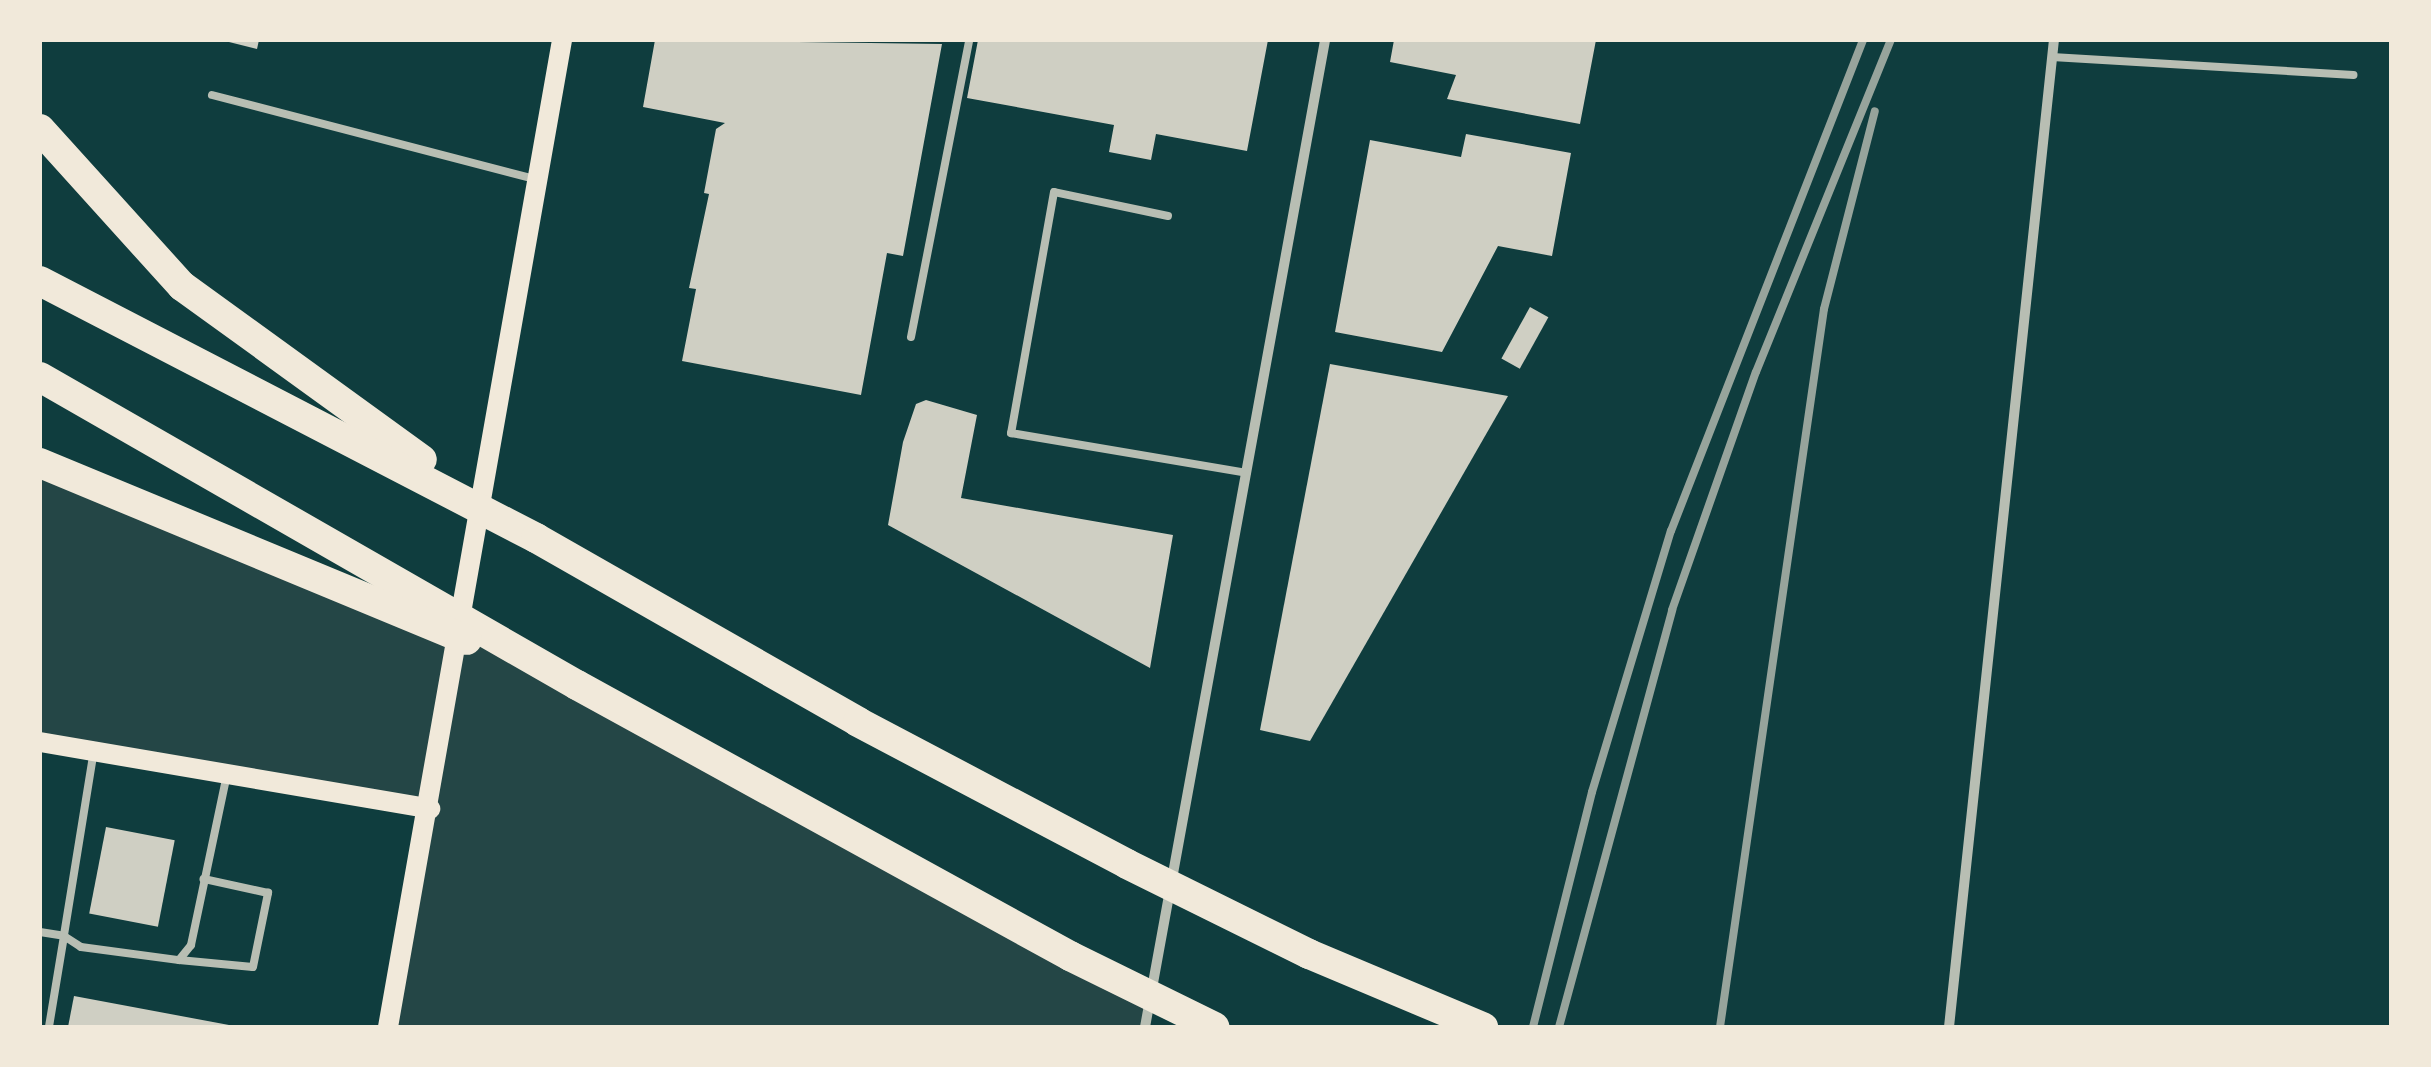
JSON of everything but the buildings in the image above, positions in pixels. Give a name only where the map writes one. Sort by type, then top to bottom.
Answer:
[{"type":"highway","points":[[40,129],[182,286],[297,376],[536,538]]},
{"type":"highway","points":[[40,281],[536,538],[858,722],[1127,864],[1309,954],[1483,1027]]},
{"type":"highway","points":[[40,378],[577,686],[1070,956],[1214,1027]]},
{"type":"highway","points":[[40,463],[577,686]]},
{"type":"main road","points":[[388,1027],[435,786],[512,338],[535,179],[562,40]]},
{"type":"main road","points":[[40,742],[430,808]]},
{"type":"street","points":[[1146,1027],[1325,40]]},
{"type":"street","points":[[1949,1027],[2054,40]]},
{"type":"lane","points":[[911,337],[968,40]]},
{"type":"lane","points":[[2052,57],[2353,76]]},
{"type":"lane","points":[[212,95],[535,179]]},
{"type":"lane","points":[[1168,216],[1054,192],[1011,433],[1246,473]]},
{"type":"lane","points":[[49,1027],[94,751]]},
{"type":"lane","points":[[180,960],[190,945],[227,774]]},
{"type":"lane","points":[[40,932],[64,936],[81,947],[253,967],[268,893],[204,879]]},
{"type":"shaded area","points":[[40,463],[577,685],[1151,995],[1145,1027],[388,1027],[430,809],[40,742]]},
{"type":"railway","points":[[1533,1027],[1592,792],[1671,531],[1863,40]]},
{"type":"railway","points":[[1559,1027],[1672,610],[1756,372],[1891,40]]},
{"type":"railway","points":[[1720,1027],[1824,309],[1875,111]]}]
